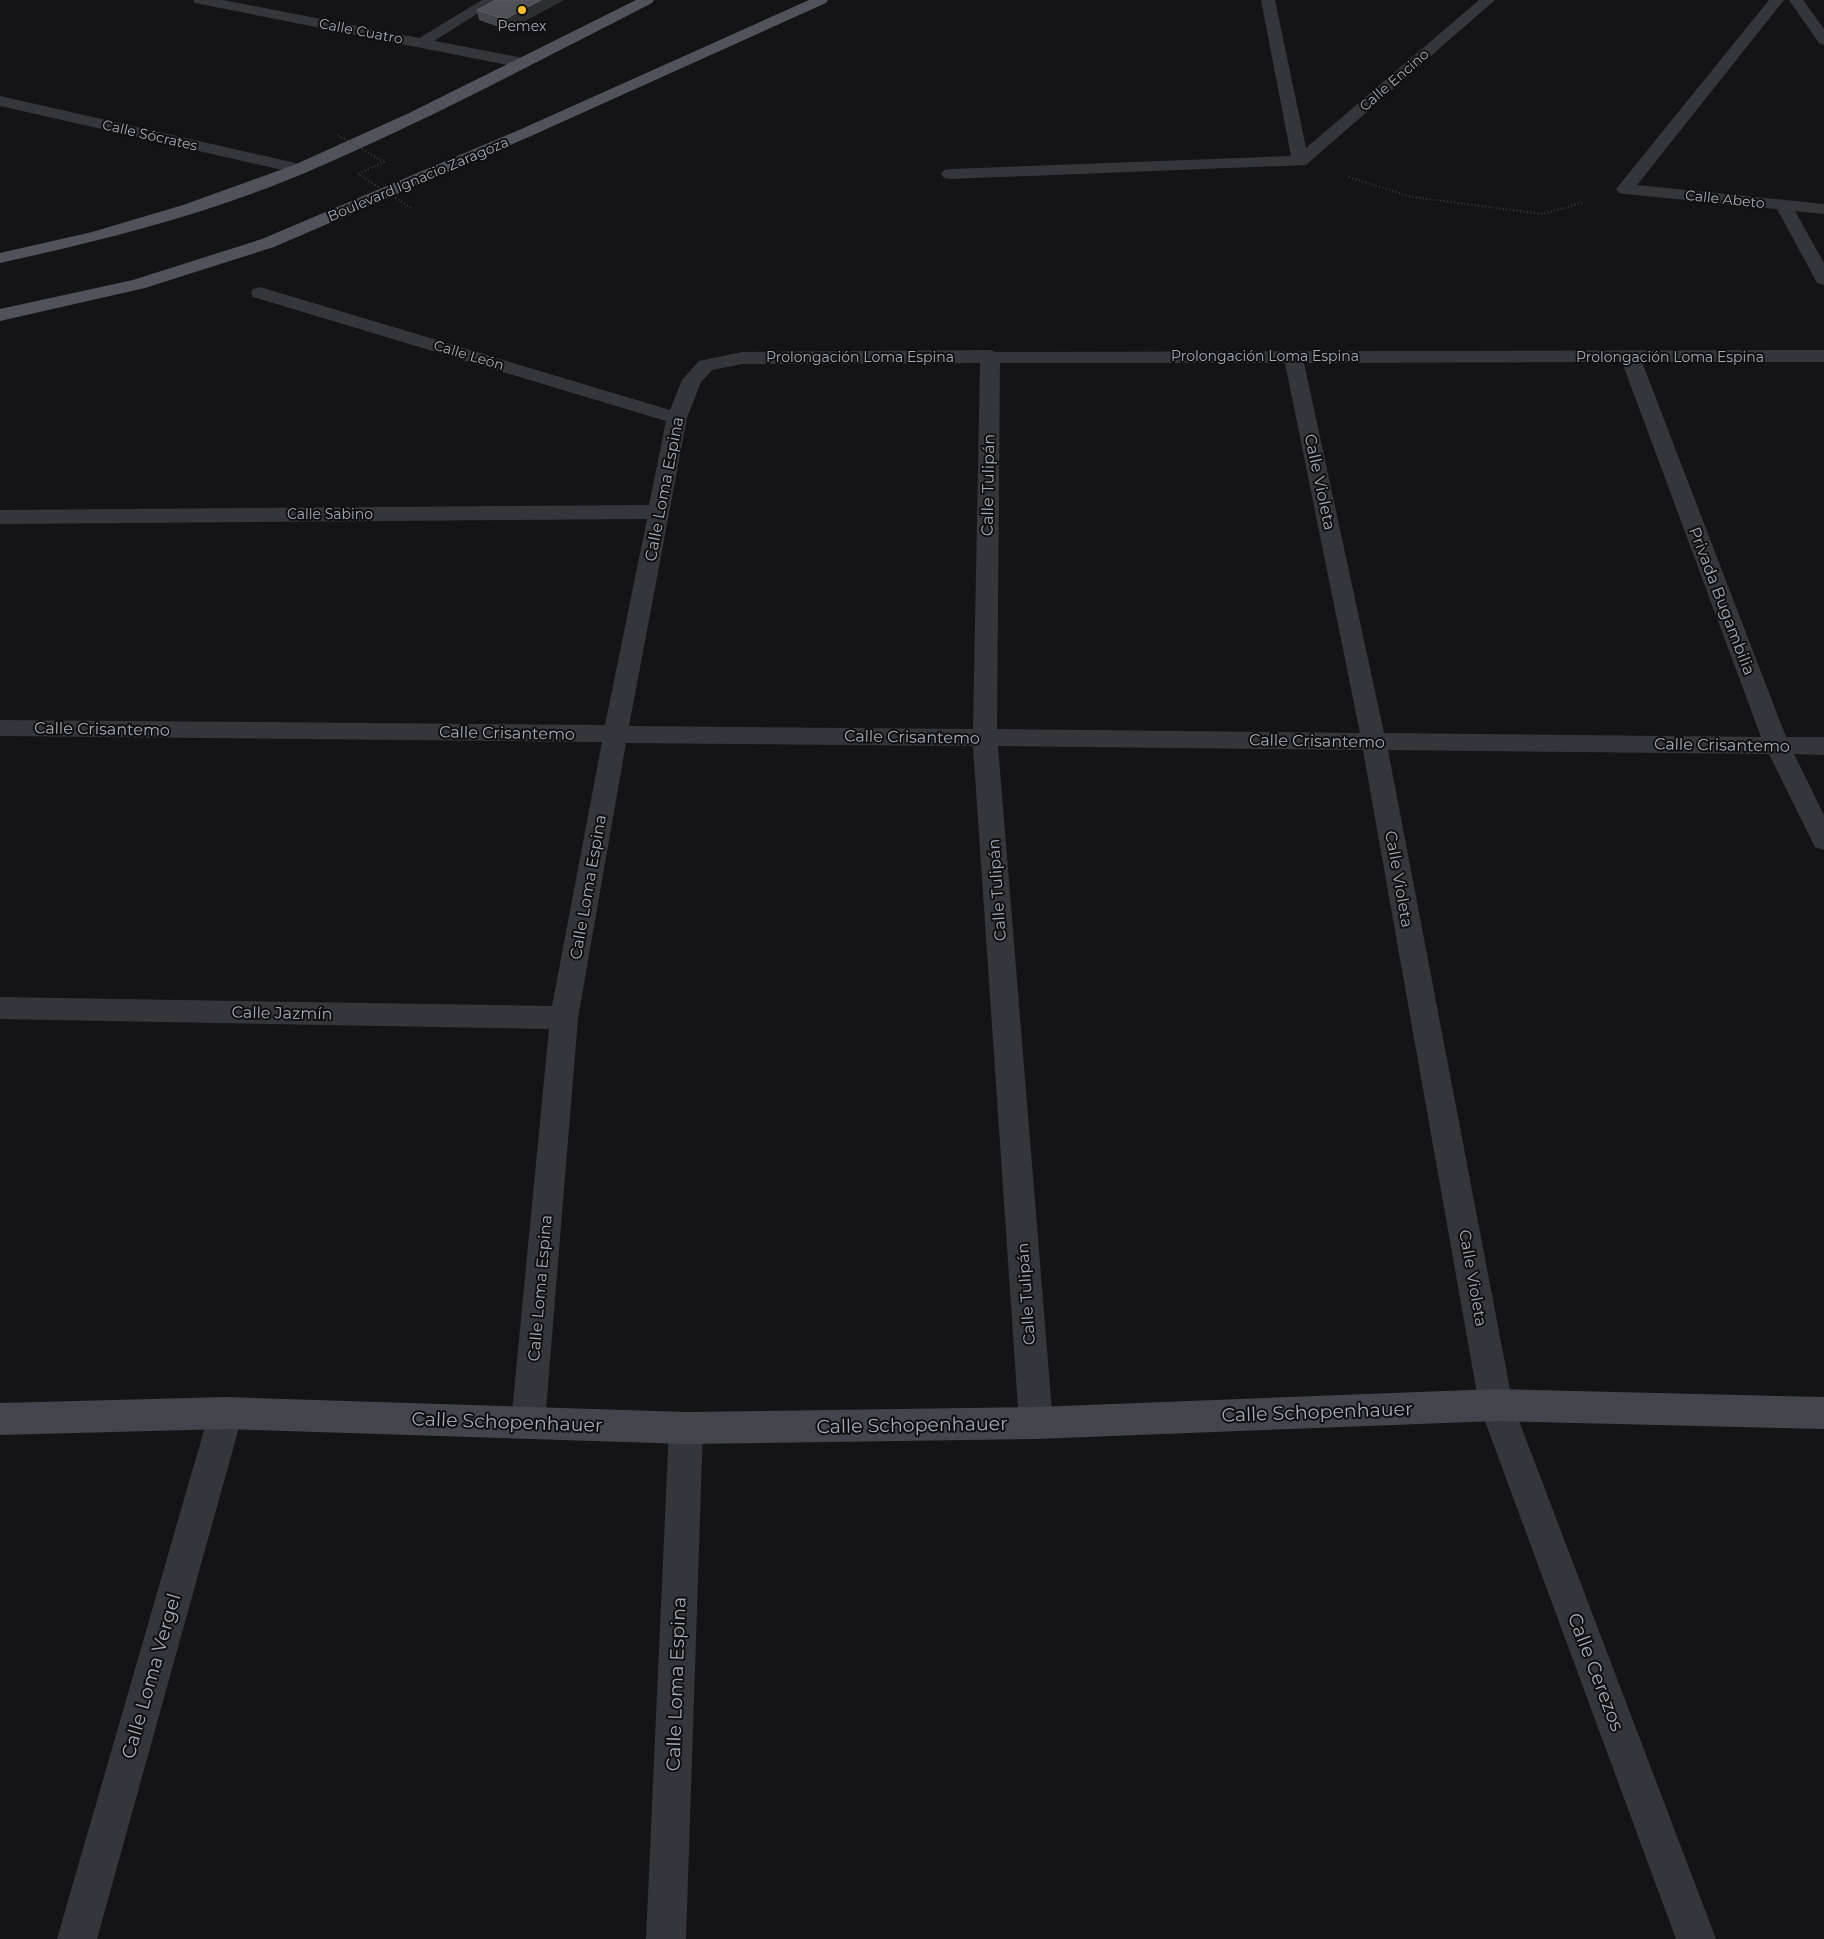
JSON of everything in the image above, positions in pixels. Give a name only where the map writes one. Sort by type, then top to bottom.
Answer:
[{"type":"main road","points":[[0,258],[96,236],[189,209],[300,169],[413,117],[647,0]]},
{"type":"main road","name":"Boulevard Ignacio Zaragoza","points":[[0,315],[138,284],[268,243],[524,133],[821,0]]},
{"type":"street","name":"Calle Cuatro","points":[[200,0],[523,63]]},
{"type":"street","points":[[421,43],[492,0]]},
{"type":"street","points":[[950,174],[1300,161],[1268,0]]},
{"type":"street","name":"Calle Encino","points":[[1300,161],[1488,0]]},
{"type":"street","points":[[1625,189],[1777,0]]},
{"type":"street","points":[[1796,0],[1824,40]]},
{"type":"street","name":"Calle Sócrates","points":[[0,101],[300,169]]},
{"type":"street","name":"Calle Abeto","points":[[1625,189],[1824,209]]},
{"type":"street","points":[[1783,205],[1824,279]]},
{"type":"street","name":"Calle León","points":[[260,293],[677,418]]},
{"type":"street","name":"Prolongación Loma Espina","points":[[706,365],[742,358],[990,356],[1824,356]]},
{"type":"street","name":"Calle Tulipán","points":[[990,356],[985,738],[1036,1423]]},
{"type":"street","name":"Calle Violeta","points":[[1293,356],[1374,742],[1496,1405]]},
{"type":"street","name":"Privada Bugambilia","points":[[1630,357],[1777,746],[1824,840]]},
{"type":"street","name":"Calle Loma Espina","points":[[528,1422],[564,1018],[677,418],[692,380],[706,365]]},
{"type":"street","name":"Calle Sabino","points":[[0,517],[659,512]]},
{"type":"street","name":"Calle Crisantemo","points":[[0,728],[1824,746]]},
{"type":"street","name":"Calle Jazmín","points":[[0,1008],[564,1018]]},
{"type":"street","name":"Calle Schopenhauer","points":[[0,1419],[226,1413],[686,1428],[1036,1423],[1496,1405],[1824,1413]]},
{"type":"street","name":"Calle Cerezos","points":[[1496,1405],[1696,1939]]},
{"type":"street","name":"Calle Loma Vergel","points":[[76,1939],[226,1413]]},
{"type":"street","name":"Calle Loma Espina","points":[[666,1939],[686,1428]]},
{"type":"path","points":[[338,134],[384,162],[358,174],[410,208]]},
{"type":"path","points":[[1300,161],[1412,197],[1543,214],[1625,189]]},
{"type":"building","points":[[496,0],[541,0],[505,19],[477,10]]},
{"type":"place","name":"Pemex","points":[[522,10]]}]
